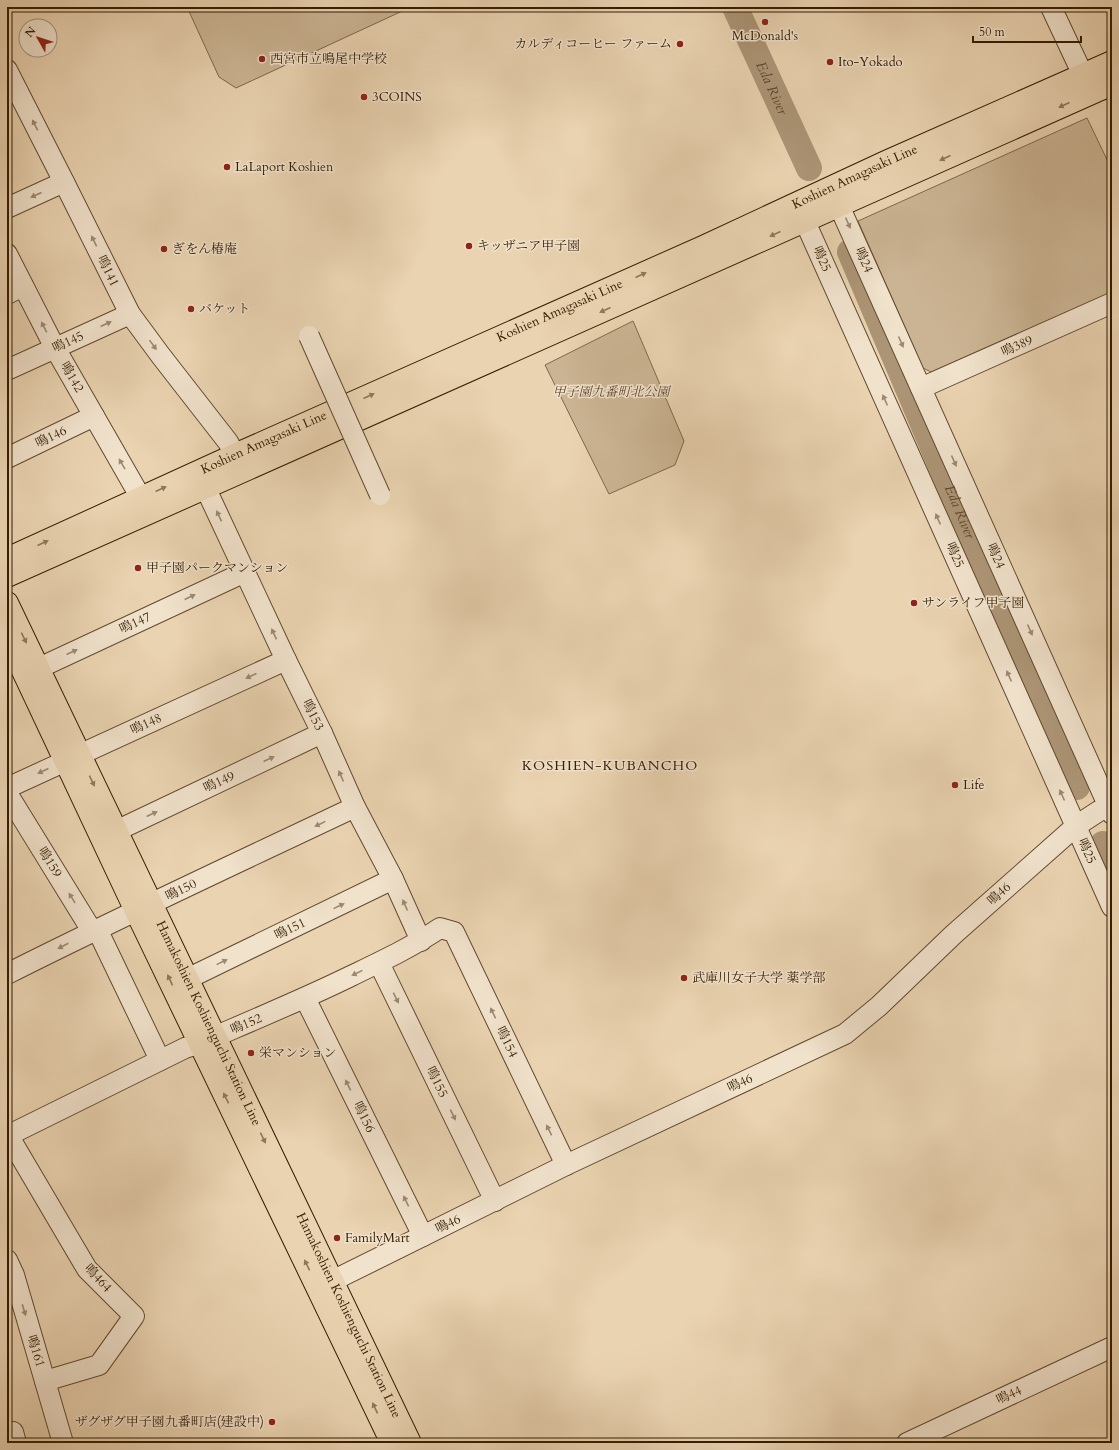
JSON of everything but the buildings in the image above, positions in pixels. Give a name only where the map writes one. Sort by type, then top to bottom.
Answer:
[{"type":"main road","name":"Koshien Amagasaki Line","points":[[7,576],[206,490],[835,196],[1087,84],[1112,62]]},
{"type":"main road","name":"Koshien Amagasaki Line","points":[[1087,84],[1112,84]]},
{"type":"main road","name":"Koshien Amagasaki Line","points":[[7,559],[234,456],[696,251],[801,212]]},
{"type":"main road","name":"Hamakoshien Koshienguchi Station Line","points":[[7,603],[31,672],[72,758],[325,1284],[410,1443]]},
{"type":"main road","name":"Hamakoshien Koshienguchi Station Line","points":[[7,637],[31,672]]},
{"type":"main road","name":"Hamakoshien Koshienguchi Station Line","points":[[72,758],[116,831],[144,908],[187,979],[208,1040]]},
{"type":"main road","name":"Hamakoshien Koshienguchi Station Line","points":[[325,1284],[392,1443]]},
{"type":"street","points":[[1051,7],[1087,84]]},
{"type":"street","name":"鳴141","points":[[7,70],[130,314],[228,442],[234,456]]},
{"type":"street","points":[[7,208],[64,182]]},
{"type":"street","name":"鳴24","points":[[835,196],[1111,808]]},
{"type":"street","name":"鳴25","points":[[801,212],[1112,907]]},
{"type":"street","name":"鳴142","points":[[7,254],[15,290],[55,348],[141,498]]},
{"type":"street","name":"鳴389","points":[[921,388],[1112,303]]},
{"type":"street","name":"鳴145","points":[[7,370],[130,314]]},
{"type":"street","points":[[309,336],[380,494]]},
{"type":"street","name":"鳴146","points":[[7,458],[94,416]]},
{"type":"street","name":"鳴153","points":[[206,490],[355,807],[394,879],[421,941]]},
{"type":"street","name":"鳴147","points":[[31,672],[245,572]]},
{"type":"street","name":"鳴148","points":[[7,788],[286,660]]},
{"type":"street","name":"鳴149","points":[[116,831],[322,734]]},
{"type":"street","name":"鳴159","points":[[7,793],[94,930],[160,1060]]},
{"type":"street","name":"鳴150","points":[[7,974],[94,930],[144,908],[355,807]]},
{"type":"street","name":"鳴46","points":[[325,1284],[566,1165],[845,1034],[879,1006],[954,934],[1083,820],[1111,808]]},
{"type":"street","name":"鳴151","points":[[187,979],[394,879]]},
{"type":"street","name":"鳴154","points":[[440,928],[454,932],[566,1165]]},
{"type":"street","name":"鳴152","points":[[8,1135],[185,1048],[208,1040],[305,998],[379,963],[421,941],[440,928]]},
{"type":"street","name":"鳴155","points":[[379,963],[495,1201]]},
{"type":"street","name":"鳴156","points":[[305,998],[423,1236]]},
{"type":"street","name":"鳴464","points":[[8,1135],[87,1269],[134,1316],[99,1364],[45,1381]]},
{"type":"street","name":"鳴161","points":[[7,1260],[14,1274],[63,1443]]},
{"type":"street","name":"鳴44","points":[[907,1443],[1112,1347]]},
{"type":"street","points":[[7,1434],[13,1432],[16,1443]]},
{"type":"green space","name":"西宮市立鳴尾中学校","points":[[187,7],[411,7],[236,88],[219,77]]},
{"type":"green space","points":[[1087,118],[1112,170],[1112,292],[931,372],[923,368],[858,221]]},
{"type":"green space","name":"甲子園九番町北公園","points":[[633,321],[684,441],[675,465],[609,494],[545,365]]},
{"type":"waterway","name":"Eda River","points":[[735,7],[809,168]]},
{"type":"waterway","name":"Eda River","points":[[850,252],[1077,787]]},
{"type":"waterway","name":"Eda River","points":[[1103,844],[1112,865]]},
{"type":"place","name":"McDonald's","points":[[765,22]]},
{"type":"place","name":"カルディコーヒー ファーム","points":[[680,44]]},
{"type":"place","name":"西宮市立鳴尾中学校","points":[[262,59]]},
{"type":"place","name":"Ito-Yokado","points":[[830,62]]},
{"type":"place","name":"3COINS","points":[[364,97]]},
{"type":"place","name":"LaLaport Koshien","points":[[227,167]]},
{"type":"place","name":"キッザニア甲子園","points":[[469,246]]},
{"type":"place","name":"ぎをん椿庵","points":[[164,249]]},
{"type":"place","name":"バケット","points":[[191,309]]},
{"type":"place","name":"甲子園パークマンション","points":[[138,568]]},
{"type":"place","name":"サンライフ甲子園","points":[[914,603]]},
{"type":"place","name":"Life","points":[[955,785]]},
{"type":"place","name":"武庫川女子大学 薬学部","points":[[684,978]]},
{"type":"place","name":"栄マンション","points":[[251,1053]]},
{"type":"place","name":"FamilyMart","points":[[337,1238]]},
{"type":"place","name":"ザグザグ甲子園九番町店(建設中)","points":[[272,1422]]},
{"type":"district","name":"KOSHIEN-KUBANCHO","points":[[610,765]]}]
